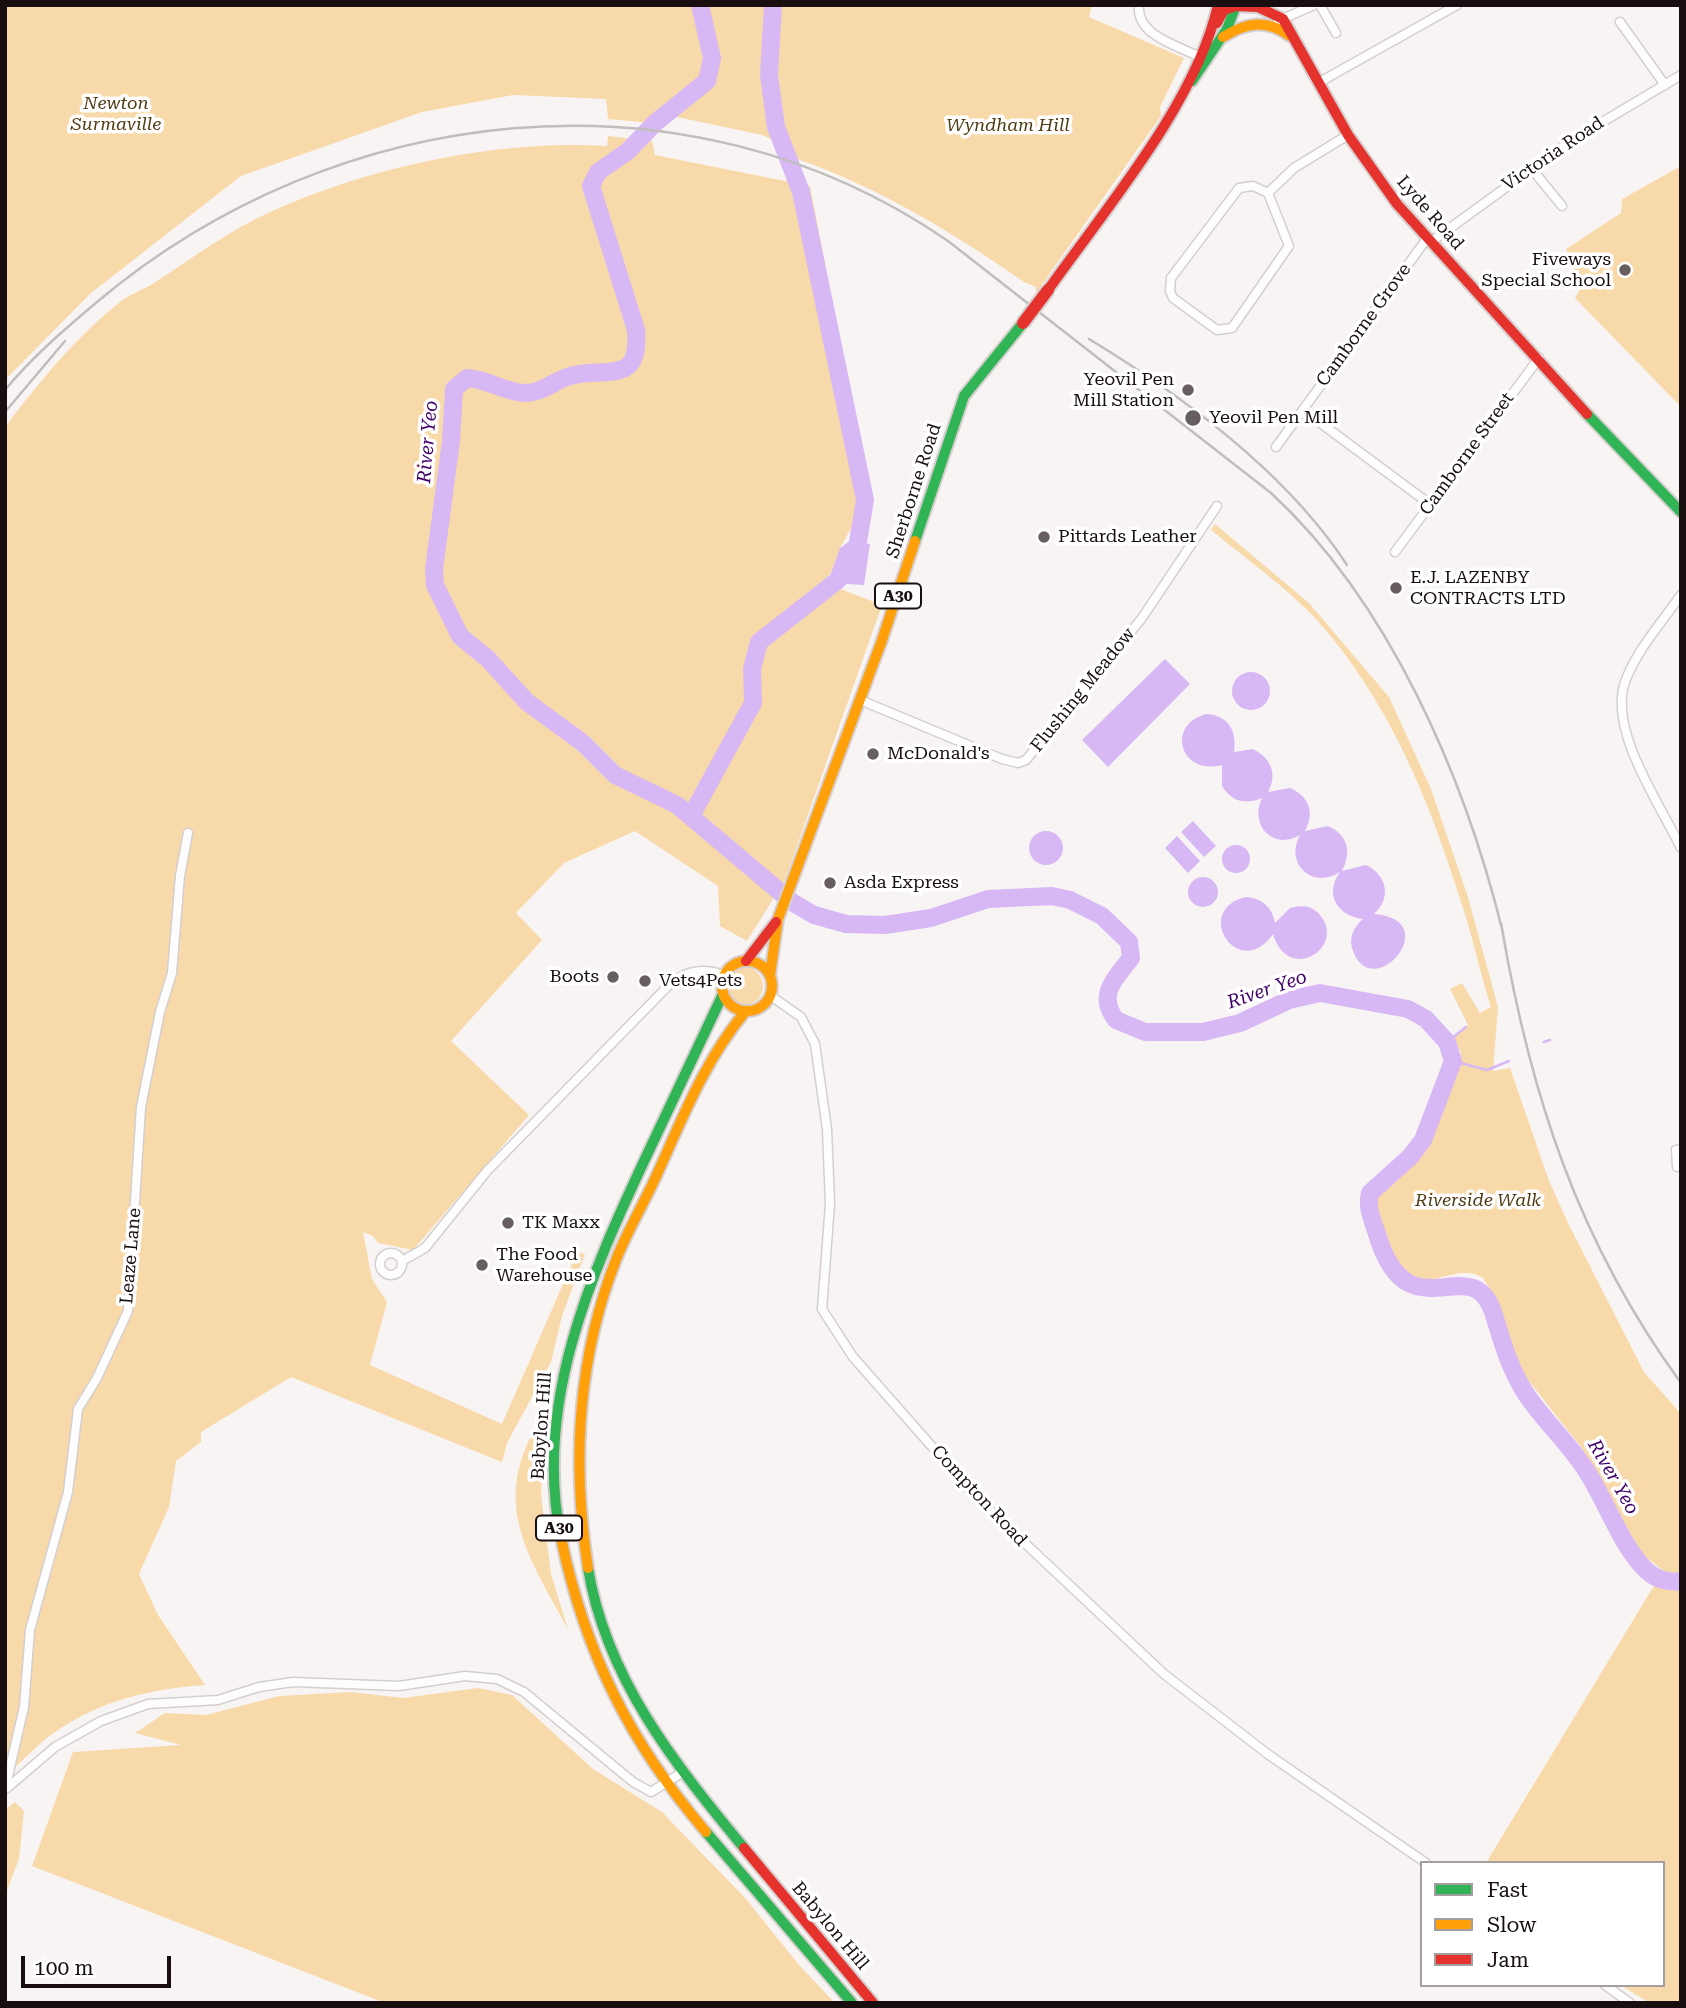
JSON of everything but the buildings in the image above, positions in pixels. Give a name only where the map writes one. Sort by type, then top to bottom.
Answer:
[{"type":"main road","name":"A30","points":[[1183,92],[1198,56],[1217,34],[1229,8]]},
{"type":"main road","name":"A30","points":[[1183,92],[1229,8]]},
{"type":"main road","points":[[1229,8],[1258,8],[1278,21]]},
{"type":"main road","points":[[1229,8],[1247,23]]},
{"type":"main road","points":[[1217,34],[1247,23],[1278,21]]},
{"type":"main road","name":"Lyde Road","points":[[1278,21],[1294,40],[1348,135],[1396,204],[1539,358],[1606,435],[1681,512]]},
{"type":"main road","name":"Sherborne Road","points":[[778,919],[860,700],[964,396],[1048,290],[1157,138],[1183,92]]},
{"type":"main road","name":"A30","points":[[723,994],[724,975],[733,965],[746,961],[778,919]]},
{"type":"main road","name":"A30","points":[[745,1012],[760,1008],[771,996],[770,975],[778,919]]},
{"type":"main road","points":[[746,961],[760,964],[770,975]]},
{"type":"main road","points":[[723,994],[732,1006],[745,1012]]},
{"type":"main road","name":"Babylon Hill","points":[[723,994],[581,1301],[564,1362],[558,1396],[556,1496],[564,1566],[592,1655],[619,1711],[666,1785],[852,2003]]},
{"type":"main road","name":"Babylon Hill","points":[[745,1012],[728,1030],[709,1063],[612,1269],[584,1367],[578,1426],[577,1497],[590,1583],[629,1689],[663,1747],[873,2003]]},
{"type":"main road","points":[[625,1202],[640,1210]]},
{"type":"street","points":[[1139,5],[1143,24],[1150,32],[1198,56]]},
{"type":"street","points":[[1278,21],[1314,5]]},
{"type":"street","points":[[1320,5],[1335,33]]},
{"type":"street","points":[[1318,83],[1457,5]]},
{"type":"street","points":[[1620,22],[1665,85]]},
{"type":"street","name":"Victoria Road","points":[[1429,240],[1597,124],[1681,75]]},
{"type":"street","points":[[1268,193],[1294,168],[1348,135]]},
{"type":"street","points":[[1531,168],[1562,206]]},
{"type":"street","points":[[1253,186],[1268,193],[1289,246],[1232,328],[1217,330],[1173,298],[1170,291],[1171,278],[1239,188],[1253,186]]},
{"type":"street","name":"Camborne Grove","points":[[1276,447],[1429,240]]},
{"type":"street","name":"Camborne Street","points":[[1395,552],[1539,358]]},
{"type":"street","points":[[1303,410],[1431,505]]},
{"type":"street","name":"Flushing Meadow","points":[[860,700],[1011,762],[1026,760],[1142,618],[1217,506]]},
{"type":"street","points":[[1681,595],[1635,662],[1621,699],[1621,717],[1627,738],[1681,848]]},
{"type":"street","name":"Leaze Lane","points":[[5,1790],[24,1707],[30,1630],[68,1492],[78,1409],[97,1378],[128,1311],[141,1107],[160,1012],[172,973],[180,876],[188,834]]},
{"type":"street","points":[[402,1261],[425,1248],[487,1171],[671,983],[680,976],[700,970],[724,975]]},
{"type":"street","name":"Compton Road","points":[[771,996],[802,1017],[815,1044],[827,1129],[830,1204],[822,1309],[853,1357],[979,1500],[1164,1674],[1269,1755],[1423,1861]]},
{"type":"street","points":[[1677,1167],[1676,1150],[1681,1149]]},
{"type":"street","points":[[5,1790],[55,1747],[101,1721],[148,1704],[218,1700],[260,1687],[293,1682],[399,1686],[465,1676],[497,1679],[524,1692],[633,1782],[651,1792],[683,1772]]},
{"type":"street","points":[[1608,1987],[1630,2003]]},
{"type":"green space","points":[[5,5],[1092,5],[1089,17],[1184,58],[1160,107],[1161,116],[1036,293],[1036,287],[915,213],[857,183],[797,159],[792,148],[762,135],[658,113],[651,123],[608,119],[606,99],[513,95],[422,112],[241,176],[91,293],[5,380]]},
{"type":"green space","points":[[608,136],[652,141],[655,155],[810,186],[870,494],[840,548],[831,573],[822,582],[882,605],[785,880],[747,941],[720,926],[718,886],[635,831],[564,863],[516,913],[542,940],[451,1041],[529,1115],[413,1250],[378,1243],[373,1236],[363,1232],[372,1279],[387,1302],[370,1365],[502,1424],[577,1252],[585,1254],[562,1316],[551,1362],[507,1443],[502,1462],[291,1377],[201,1432],[201,1442],[176,1461],[169,1507],[139,1574],[158,1615],[205,1685],[146,1693],[90,1712],[48,1737],[5,1775],[5,427],[59,361],[88,330],[120,302],[255,219],[308,196],[391,169],[479,152],[522,147],[607,146]]},
{"type":"green space","name":"Fiveways Special School","points":[[1681,166],[1681,407],[1575,298],[1581,287],[1566,249],[1621,213],[1622,199]]},
{"type":"green space","name":"Riverside Walk","points":[[1215,524],[1309,603],[1389,697],[1431,789],[1468,897],[1498,1007],[1493,1071],[1510,1068],[1549,1181],[1569,1225],[1644,1372],[1681,1414],[1681,2003],[1650,2003],[1623,1987],[1665,1987],[1665,1861],[1487,1861],[1652,1589],[1665,1572],[1642,1554],[1581,1447],[1517,1366],[1506,1341],[1497,1300],[1483,1278],[1471,1273],[1418,1280],[1406,1276],[1394,1265],[1383,1244],[1375,1218],[1376,1191],[1408,1166],[1429,1142],[1458,1072],[1461,1052],[1453,1038],[1468,1025],[1450,989],[1462,983],[1480,1013],[1491,1007],[1450,866],[1421,791],[1386,718],[1342,650],[1316,619],[1278,584],[1211,530]]},
{"type":"green space","points":[[744,967],[757,973],[763,986],[757,999],[744,1005],[731,999],[725,986],[731,973]]},
{"type":"green space","points":[[546,1410],[541,1495],[551,1574],[568,1629],[537,1573],[518,1522],[516,1496],[519,1470],[528,1441]]},
{"type":"green space","points":[[478,1688],[512,1695],[593,1769],[662,1812],[746,1899],[799,1965],[835,2003],[385,2003],[32,1866],[73,1752],[181,1745],[135,1733],[165,1713],[206,1715],[279,1696],[351,1692],[403,1698]]},
{"type":"green space","points":[[15,1802],[24,1811],[19,1859],[5,1896],[5,1810]]},
{"type":"shaded area","points":[[851,540],[870,544],[864,585],[847,584],[831,573],[840,548]]},
{"type":"shaded area","points":[[1165,659],[1190,684],[1108,767],[1082,740]]},
{"type":"shaded area","points":[[1251,672],[1265,677],[1270,691],[1265,705],[1251,710],[1237,705],[1232,691],[1237,677]]},
{"type":"shaded area","points":[[1207,714],[1221,718],[1230,726],[1234,737],[1234,752],[1253,749],[1268,762],[1272,779],[1268,792],[1290,788],[1306,800],[1310,818],[1305,831],[1328,826],[1340,834],[1347,851],[1342,871],[1366,865],[1379,875],[1385,887],[1385,894],[1380,908],[1374,914],[1395,920],[1404,930],[1404,943],[1398,956],[1386,965],[1373,969],[1361,964],[1352,948],[1351,940],[1357,925],[1363,919],[1340,909],[1333,896],[1335,880],[1340,872],[1320,878],[1304,871],[1296,856],[1300,835],[1281,840],[1266,833],[1259,817],[1262,798],[1250,801],[1235,799],[1222,786],[1222,765],[1207,766],[1196,763],[1188,756],[1182,737],[1186,727],[1194,719]]},
{"type":"shaded area","points":[[1193,821],[1216,846],[1204,857],[1181,832]]},
{"type":"shaded area","points":[[1046,831],[1058,836],[1063,848],[1058,860],[1046,865],[1034,860],[1029,848],[1034,836]]},
{"type":"shaded area","points":[[1177,836],[1200,861],[1188,873],[1165,848]]},
{"type":"shaded area","points":[[1236,845],[1246,849],[1250,859],[1246,869],[1236,873],[1226,869],[1222,859],[1226,849]]},
{"type":"shaded area","points":[[1203,877],[1213,882],[1218,892],[1213,902],[1203,907],[1193,902],[1188,892],[1193,882]]},
{"type":"shaded area","points":[[1246,897],[1265,904],[1275,923],[1290,908],[1302,906],[1313,909],[1320,915],[1326,927],[1326,939],[1321,949],[1302,959],[1290,957],[1280,949],[1273,934],[1260,947],[1247,951],[1235,947],[1226,939],[1221,927],[1222,915],[1230,904]]},
{"type":"waterway","name":"River Yeo","points":[[700,5],[712,58],[707,81],[655,123],[628,151],[598,172],[591,186],[636,330],[633,360],[618,371],[570,376],[542,389],[525,393],[467,378],[454,389],[451,441],[434,569],[435,585],[460,636],[488,659],[527,702],[583,743],[615,775],[677,805],[792,902],[814,915],[846,924],[885,925],[931,918],[988,899],[1052,896],[1070,900],[1102,916],[1129,942],[1131,958],[1110,987],[1108,1002],[1116,1020],[1145,1032],[1203,1032],[1240,1023],[1289,1000],[1320,993],[1408,1009],[1426,1019],[1447,1042],[1453,1061],[1423,1140],[1410,1157],[1370,1193],[1370,1214],[1390,1265],[1405,1281],[1422,1287],[1470,1287],[1483,1294],[1493,1312],[1518,1381],[1582,1464],[1635,1557],[1655,1577],[1681,1581]]},
{"type":"waterway","name":"River Yeo","points":[[691,816],[753,703],[752,669],[759,642],[838,580],[857,548],[865,500],[801,192],[776,127],[769,75],[773,5]]},
{"type":"waterway","points":[[1447,1042],[1466,1027]]},
{"type":"waterway","points":[[1544,1042],[1550,1040]]},
{"type":"waterway","points":[[1453,1061],[1487,1070],[1509,1061]]},
{"type":"railway","points":[[5,390],[38,355],[97,302],[191,234],[294,182],[402,147],[514,128],[626,128],[738,146],[846,183],[948,241],[1271,493],[1314,537],[1352,586],[1387,640],[1417,696],[1467,814],[1503,933]]},
{"type":"railway","points":[[1089,339],[1161,385],[1231,439],[1295,499],[1323,531],[1347,565]]},
{"type":"railway","points":[[5,412],[65,341]]},
{"type":"railway","points":[[1501,923],[1527,1047],[1563,1164],[1586,1221],[1614,1276],[1645,1330],[1681,1383]]},
{"type":"traffic: fast","points":[[1192,81],[1227,29],[1236,5]]},
{"type":"traffic: fast","points":[[915,541],[964,396],[1023,323]]},
{"type":"traffic: fast","points":[[1587,414],[1681,512]]},
{"type":"traffic: fast","points":[[561,1538],[554,1488],[555,1438],[561,1389],[572,1341],[625,1201],[723,994]]},
{"type":"traffic: fast","points":[[588,1568],[610,1647],[627,1683],[669,1752],[744,1848]]},
{"type":"traffic: fast","points":[[706,1832],[852,2003]]},
{"type":"traffic: slow","points":[[1223,37],[1240,28],[1257,24],[1273,27],[1290,36]]},
{"type":"traffic: slow","points":[[770,975],[778,919],[881,643],[915,541]]},
{"type":"traffic: slow","points":[[747,961],[765,968],[772,986],[765,1004],[747,1011],[729,1004],[722,986],[729,968],[747,961]]},
{"type":"traffic: slow","points":[[588,1568],[580,1490],[581,1412],[593,1335],[603,1297],[621,1248],[697,1088],[719,1049],[745,1012]]},
{"type":"traffic: slow","points":[[561,1538],[583,1620],[614,1695],[655,1765],[706,1832]]},
{"type":"traffic: jam","points":[[1048,290],[1170,117],[1207,42],[1218,5]]},
{"type":"traffic: jam","points":[[1217,23],[1224,10],[1236,6],[1258,7],[1283,19],[1348,135],[1397,204],[1587,414]]},
{"type":"traffic: jam","points":[[1023,323],[1048,290]]},
{"type":"traffic: jam","points":[[746,961],[776,922]]},
{"type":"traffic: jam","points":[[744,1848],[873,2003]]},
{"type":"place","name":"Fiveways Special School","points":[[1625,270]]},
{"type":"place","name":"Yeovil Pen Mill Station","points":[[1188,390]]},
{"type":"place","name":"Yeovil Pen Mill","points":[[1193,418]]},
{"type":"place","name":"Pittards Leather","points":[[1044,537]]},
{"type":"place","name":"E.J. LAZENBY CONTRACTS LTD","points":[[1396,588]]},
{"type":"place","name":"McDonald's","points":[[873,754]]},
{"type":"place","name":"Asda Express","points":[[830,883]]},
{"type":"place","name":"Boots","points":[[613,977]]},
{"type":"place","name":"Vets4Pets","points":[[645,981]]},
{"type":"place","name":"TK Maxx","points":[[508,1223]]},
{"type":"place","name":"The Food Warehouse","points":[[482,1265]]},
{"type":"park label","name":"Newton Surmaville","points":[[116,114]]},
{"type":"park label","name":"Wyndham Hill","points":[[1008,126]]}]
